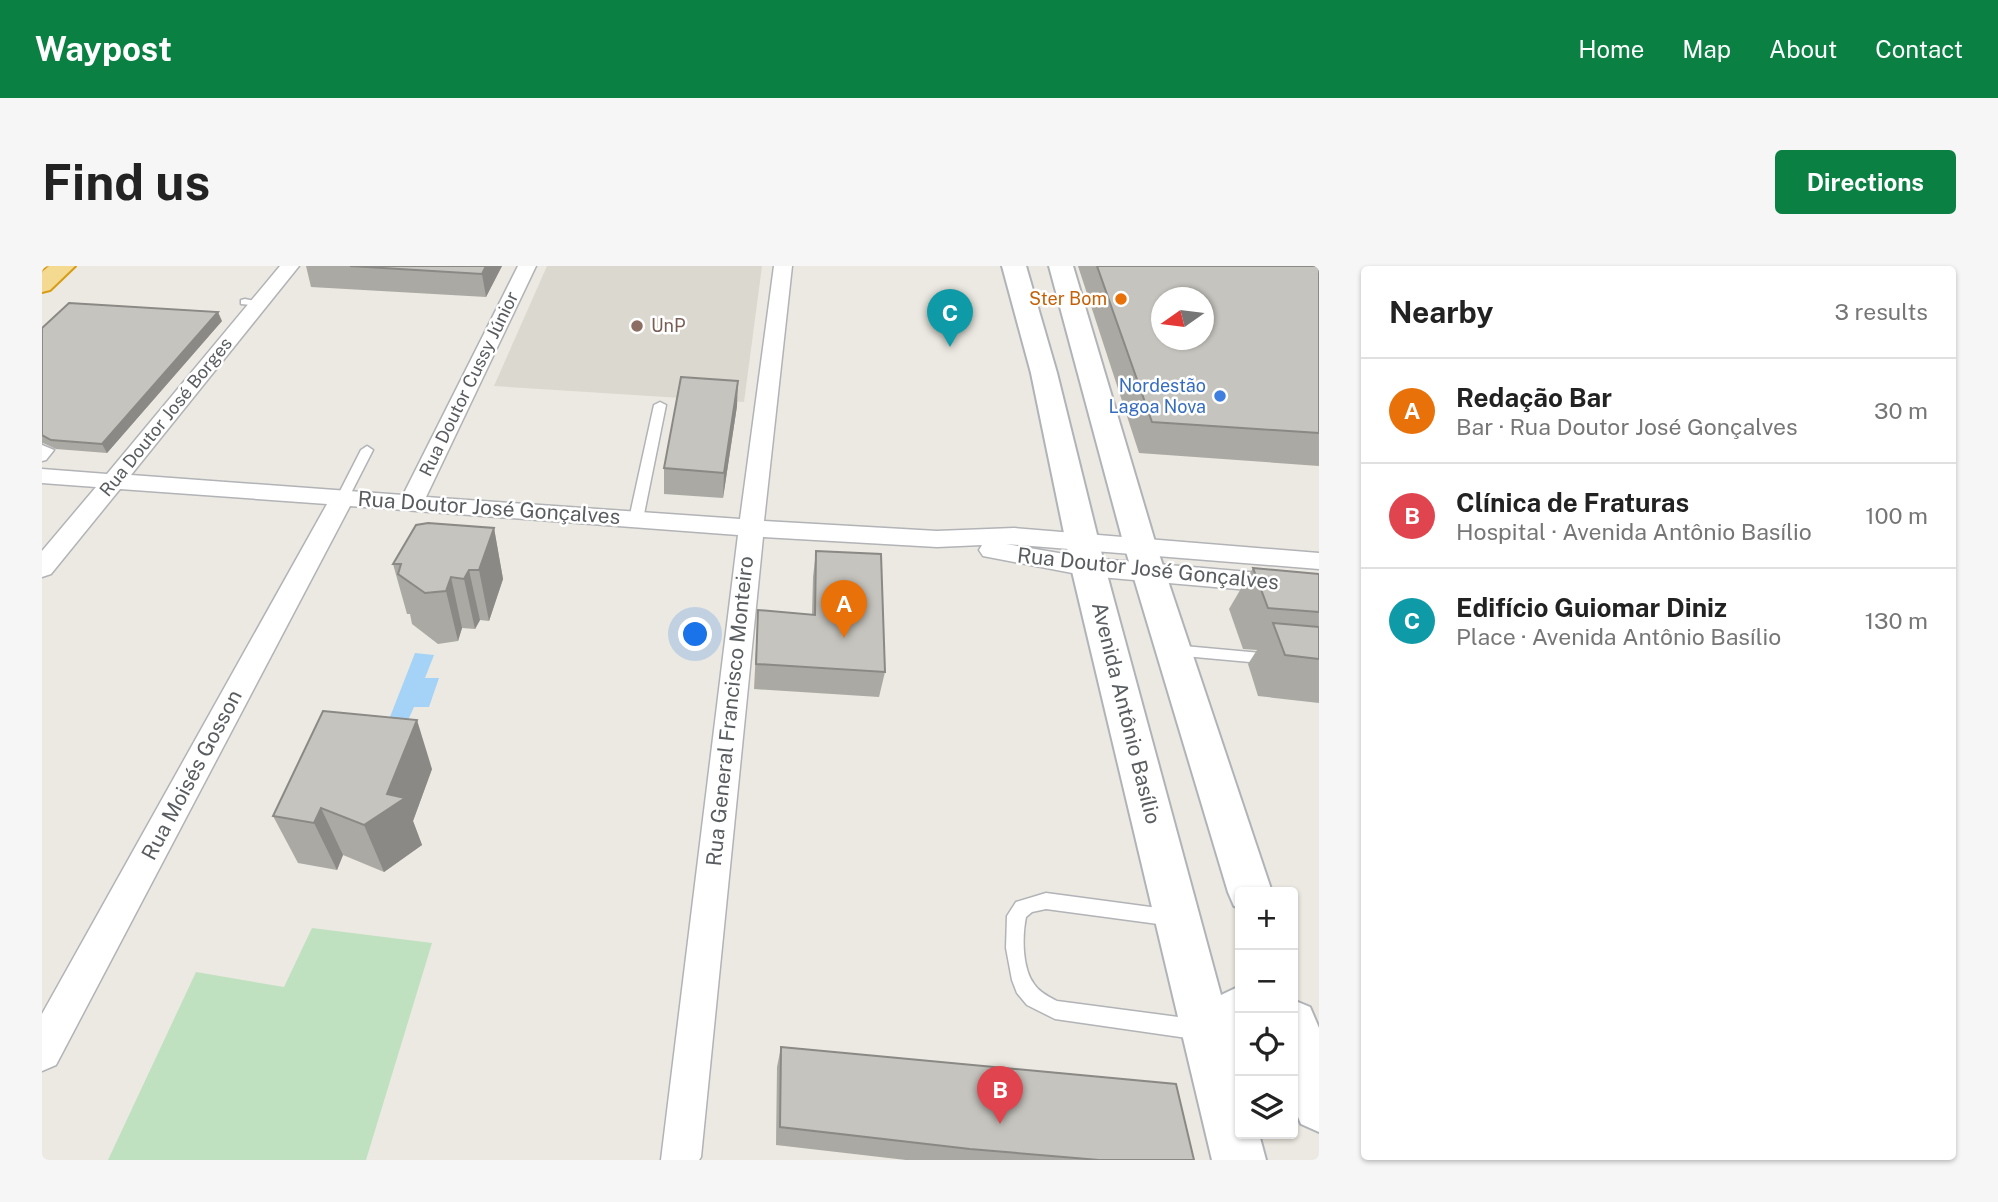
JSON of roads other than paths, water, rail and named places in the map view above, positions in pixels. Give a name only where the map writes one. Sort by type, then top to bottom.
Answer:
[{"type":"highway","points":[[42,285],[63,266]]},
{"type":"main road","name":"Avenida Antônio Basílio","points":[[1014,266],[1044,373],[1085,553],[1178,918],[1220,1027],[1239,1160]]},
{"type":"main road","points":[[1061,266],[1144,559],[1248,887]]},
{"type":"main road","points":[[1044,373],[1105,425]]},
{"type":"main road","points":[[1298,1040],[1319,1106]]},
{"type":"street","name":"Rua Doutor José Borges","points":[[42,568],[253,302],[290,266]]},
{"type":"street","name":"Rua Doutor Cussy Júnior","points":[[411,503],[527,266]]},
{"type":"street","name":"Rua General Francisco Monteiro","points":[[680,1157],[783,266]]},
{"type":"street","name":"Rua Doutor José Gonçalves","points":[[42,476],[937,539],[1144,559],[1319,587]]},
{"type":"street","name":"Rua Moisés Gosson","points":[[42,1052],[343,498]]},
{"type":"street","name":"Rua Doutor José Gonçalves","points":[[1144,559],[1319,561]]},
{"type":"lane","points":[[636,519],[660,405]]},
{"type":"lane","points":[[42,449],[48,450],[42,457]]},
{"type":"lane","points":[[343,498],[367,450]]},
{"type":"lane","points":[[1173,650],[1292,661]]},
{"type":"lane","points":[[1178,918],[1046,901],[1031,904],[1020,911],[1014,923],[1019,972],[1025,988],[1037,1001],[1055,1010],[1220,1027]]},
{"type":"water","points":[[415,653],[434,655],[425,678],[439,678],[429,707],[414,707],[399,740],[381,740]]},
{"type":"place","name":"Ster Bom","points":[[1121,299]]},
{"type":"place","name":"UnP","points":[[637,326]]},
{"type":"place","name":"Edifício Guiomar Diniz","points":[[950,347]]},
{"type":"place","name":"Nordestão Lagoa Nova","points":[[1220,396]]},
{"type":"place","name":"Redação Bar","points":[[844,638]]},
{"type":"place","name":"Clínica de Fraturas","points":[[1000,1124]]}]
